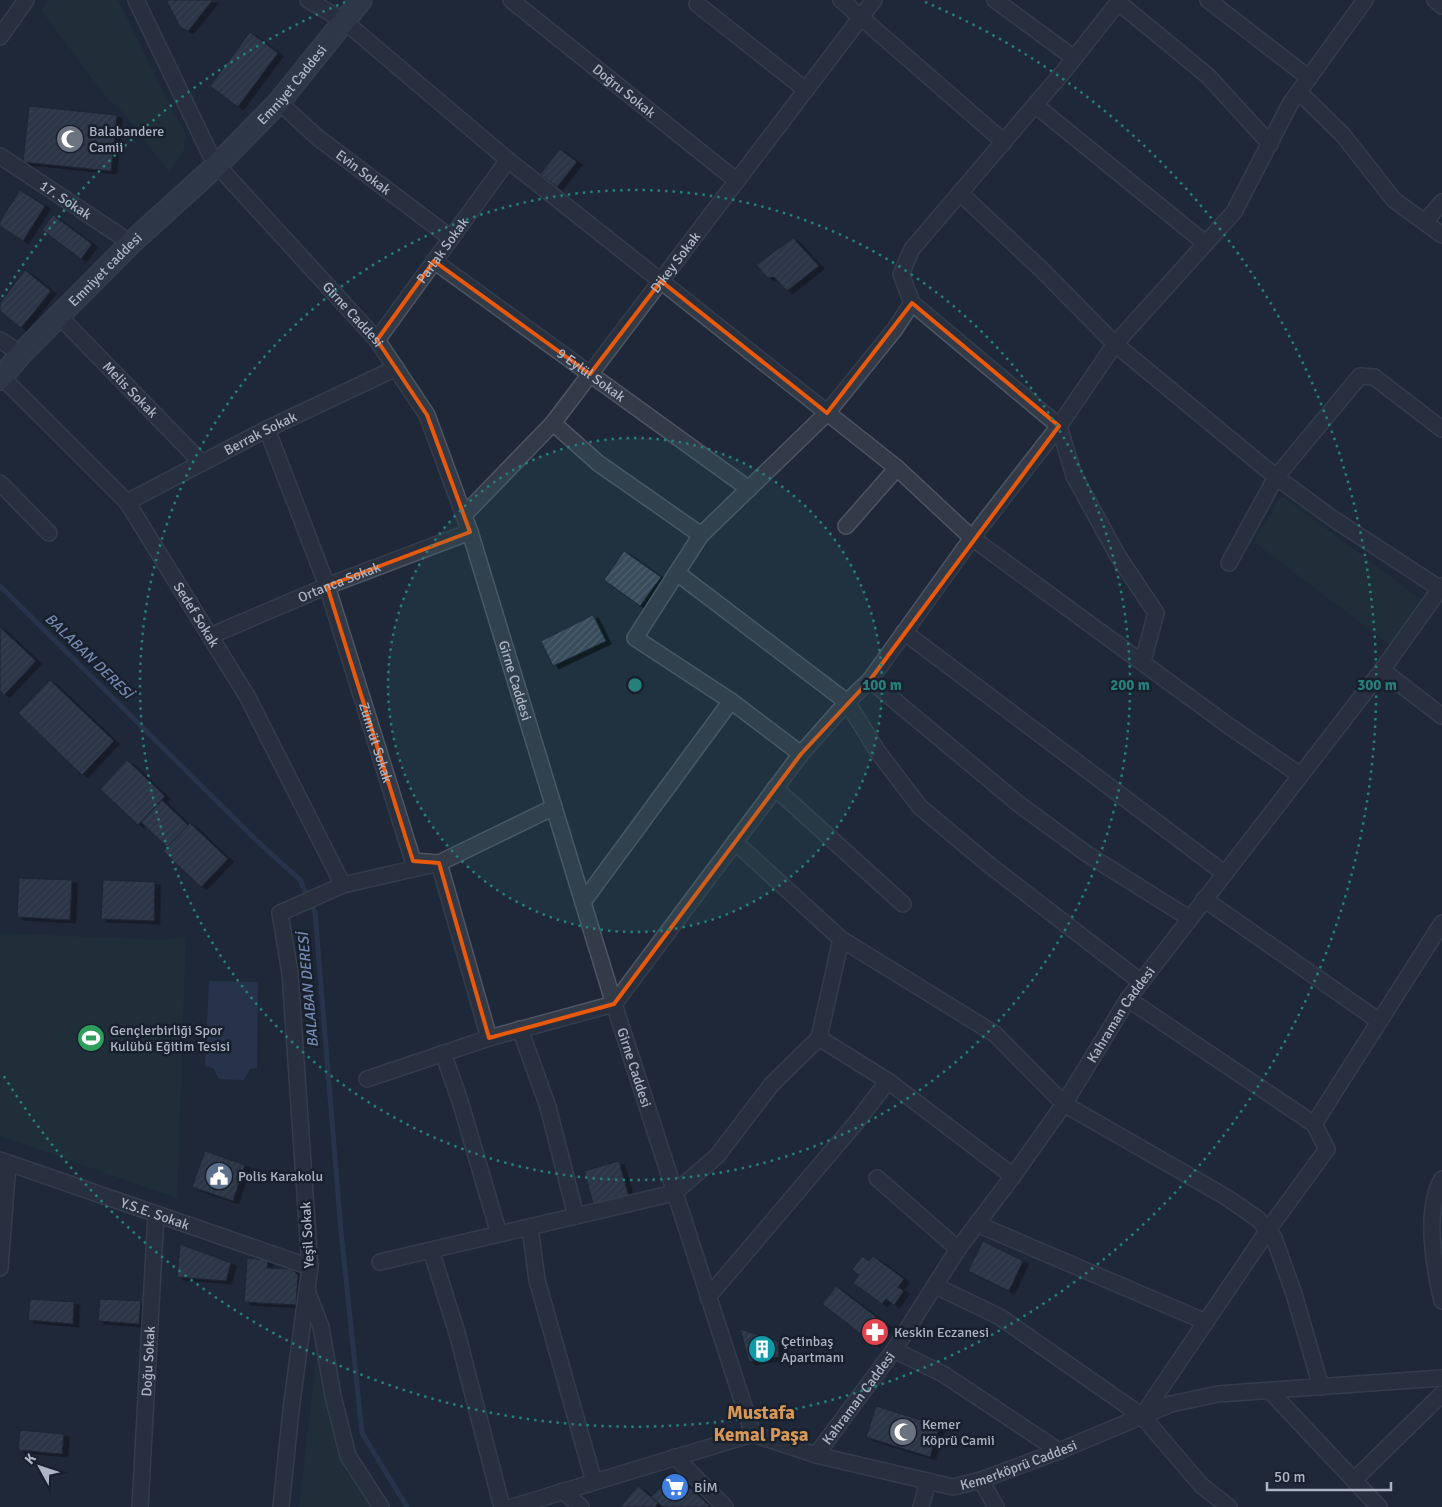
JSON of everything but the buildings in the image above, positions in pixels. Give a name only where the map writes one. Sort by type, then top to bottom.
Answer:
[{"type":"street","points":[[0,37],[26,0]]},
{"type":"street","name":"Girne Caddesi","points":[[136,0],[217,165],[377,340],[427,415],[470,532],[614,1004],[753,1434]]},
{"type":"street","points":[[308,0],[344,21],[508,160],[897,468],[972,538],[1143,661],[1229,726],[1300,774]]},
{"type":"street","name":"Emniyet Caddesi","points":[[217,165],[279,102],[361,0]]},
{"type":"street","name":"Doğru Sokak","points":[[511,0],[737,181]]},
{"type":"street","points":[[841,0],[1004,142]]},
{"type":"street","name":"Dikey Sokak","points":[[464,515],[553,423],[874,0]]},
{"type":"street","points":[[995,0],[1074,58]]},
{"type":"street","points":[[1208,0],[1309,78]]},
{"type":"street","points":[[367,1079],[489,1038],[614,1004],[801,754],[847,702],[870,680],[972,538],[1059,426],[1115,344],[1234,212],[1299,92],[1365,0]]},
{"type":"street","points":[[1434,0],[1442,6]]},
{"type":"street","points":[[1143,661],[1156,613],[1118,556],[1074,476],[1059,426],[912,303],[901,274],[912,249],[1035,105],[1119,1],[1208,76],[1270,144]]},
{"type":"street","points":[[697,4],[806,90]]},
{"type":"street","points":[[1299,92],[1342,135],[1394,200],[1442,235]]},
{"type":"street","name":"Evin Sokak","points":[[279,102],[317,137],[451,238]]},
{"type":"street","points":[[1035,105],[1205,243]]},
{"type":"street","name":"17. Sokak","points":[[0,156],[131,244]]},
{"type":"street","name":"Parlak Sokak","points":[[377,340],[508,160]]},
{"type":"street","name":"Emniyet caddesi","points":[[1,378],[21,354],[131,244],[217,165]]},
{"type":"street","points":[[960,193],[1115,344],[1276,477],[1332,518],[1441,587]]},
{"type":"street","points":[[1425,222],[1442,202]]},
{"type":"street","name":"9 Eylül Sokak","points":[[434,261],[749,488]]},
{"type":"street","points":[[801,754],[731,701],[635,638],[701,535],[827,413],[895,329],[912,303]]},
{"type":"street","name":"Melis Sokak","points":[[60,317],[202,463]]},
{"type":"street","points":[[0,340],[21,354]]},
{"type":"street","name":"Berrak Sokak","points":[[127,502],[267,429],[396,368]]},
{"type":"street","points":[[1229,563],[1276,477],[1360,376],[1374,377],[1442,429]]},
{"type":"street","name":"Sedef Sokak","points":[[1,378],[127,502],[247,696],[343,885]]},
{"type":"street","points":[[553,423],[598,463],[701,535]]},
{"type":"street","name":"Zümrüt Sokak","points":[[267,429],[327,586],[413,861],[439,863]]},
{"type":"street","points":[[846,526],[897,468]]},
{"type":"street","points":[[0,483],[49,533]]},
{"type":"street","name":"Ortanca Sokak","points":[[210,636],[327,586],[470,532]]},
{"type":"street","points":[[677,573],[847,702],[878,752],[920,807],[988,864],[1141,982]]},
{"type":"street","name":"Kahraman Caddesi","points":[[816,1455],[894,1350],[958,1249],[1014,1176],[1064,1104],[1128,999],[1382,670],[1441,587]]},
{"type":"street","points":[[904,632],[1224,873]]},
{"type":"street","points":[[1382,670],[1442,716]]},
{"type":"street","points":[[870,680],[1020,805],[1088,854],[1189,918]]},
{"type":"street","points":[[583,902],[731,701]]},
{"type":"street","points":[[775,788],[902,904]]},
{"type":"street","points":[[343,885],[439,863],[554,807]]},
{"type":"street","points":[[735,842],[840,939],[995,1034],[1064,1104],[1226,1197],[1258,1218],[1274,1238],[1294,1294],[1321,1387]]},
{"type":"street","points":[[439,863],[489,1038]]},
{"type":"street","name":"Yeşil Sokak","points":[[281,1507],[291,1410],[310,1267],[290,973],[280,914],[343,885]]},
{"type":"street","points":[[1204,900],[1379,1022]]},
{"type":"street","points":[[1314,1124],[1442,924]]},
{"type":"street","points":[[380,1262],[674,1193],[717,1156],[772,1084],[819,1038],[840,939]]},
{"type":"street","points":[[1128,999],[1314,1124],[1327,1149],[1268,1230],[1142,1416]]},
{"type":"street","points":[[520,1029],[548,1107],[576,1216]]},
{"type":"street","points":[[819,1038],[888,1081],[1014,1176]]},
{"type":"street","points":[[443,1054],[460,1101],[499,1234]]},
{"type":"street","points":[[708,1297],[855,1124],[888,1081]]},
{"type":"street","points":[[0,1268],[4,1161]]},
{"type":"street","name":"Y.S.E. Sokak","points":[[4,1161],[310,1267]]},
{"type":"street","points":[[877,1178],[958,1249]]},
{"type":"street","points":[[1442,1179],[1434,1192],[1432,1260],[1442,1301]]},
{"type":"street","name":"Doğu Sokak","points":[[140,1507],[156,1214]]},
{"type":"street","points":[[977,1224],[1206,1322]]},
{"type":"street","points":[[530,1227],[537,1280],[594,1482]]},
{"type":"street","points":[[431,1250],[457,1333],[502,1507]]},
{"type":"street","points":[[936,1286],[1000,1317],[1142,1416],[1202,1486],[1229,1507]]},
{"type":"street","points":[[307,1290],[321,1327],[332,1396],[348,1456],[381,1507]]},
{"type":"street","points":[[894,1350],[943,1374],[1059,1451]]},
{"type":"street","name":"Kemerköprü Caddesi","points":[[753,1434],[816,1455],[954,1487],[981,1480],[1059,1451],[1171,1404],[1218,1394],[1442,1378]]},
{"type":"street","points":[[1268,1390],[1379,1507]]},
{"type":"street","points":[[1354,1480],[1442,1394]]},
{"type":"street","points":[[512,1507],[753,1434]]},
{"type":"street","points":[[675,1457],[725,1507]]},
{"type":"street","points":[[981,1480],[996,1507]]},
{"type":"street","points":[[921,1507],[928,1481]]},
{"type":"street","points":[[563,1492],[581,1507]]},
{"type":"highlighted area","points":[[434,261],[590,374],[661,281],[827,413],[912,303],[1059,426],[870,680],[801,754],[614,1004],[489,1038],[439,863],[413,861],[327,586],[470,532],[427,415],[377,340]]},
{"type":"green space","points":[[49,0],[118,0],[175,116],[186,133],[184,149],[169,172],[124,113],[106,97],[41,10]]},
{"type":"green space","points":[[1284,497],[1423,601],[1391,646],[1254,542],[1279,499]]},
{"type":"green space","name":"Gençlerbirliği Spor Kulübü Eğitim Tesisi","points":[[0,933],[164,940],[186,937],[177,1198],[0,1136]]},
{"type":"green space","points":[[317,1352],[344,1469],[373,1507],[299,1507]]},
{"type":"water","points":[[209,981],[258,982],[257,1068],[250,1069],[244,1080],[219,1079],[213,1068],[205,1066]]},
{"type":"waterway","name":"BALABAN DERESİ","points":[[0,586],[255,839],[300,880],[315,912],[341,1231],[362,1433],[407,1507]]},
{"type":"place","name":"Balabandere Camii","points":[[70,139]]},
{"type":"place","name":"Gençlerbirliği Spor Kulübü Eğitim Tesisi","points":[[91,1038]]},
{"type":"place","name":"Polis Karakolu","points":[[219,1176]]},
{"type":"place","name":"Keskin Eczanesi","points":[[875,1332]]},
{"type":"place","name":"Çetinbaş Apartmanı","points":[[762,1349]]},
{"type":"place","name":"Kemer Köprü Camii","points":[[903,1432]]},
{"type":"place","name":"BİM","points":[[675,1487]]},
{"type":"district","name":"Mustafa Kemal Paşa","points":[[761,1423]]}]
